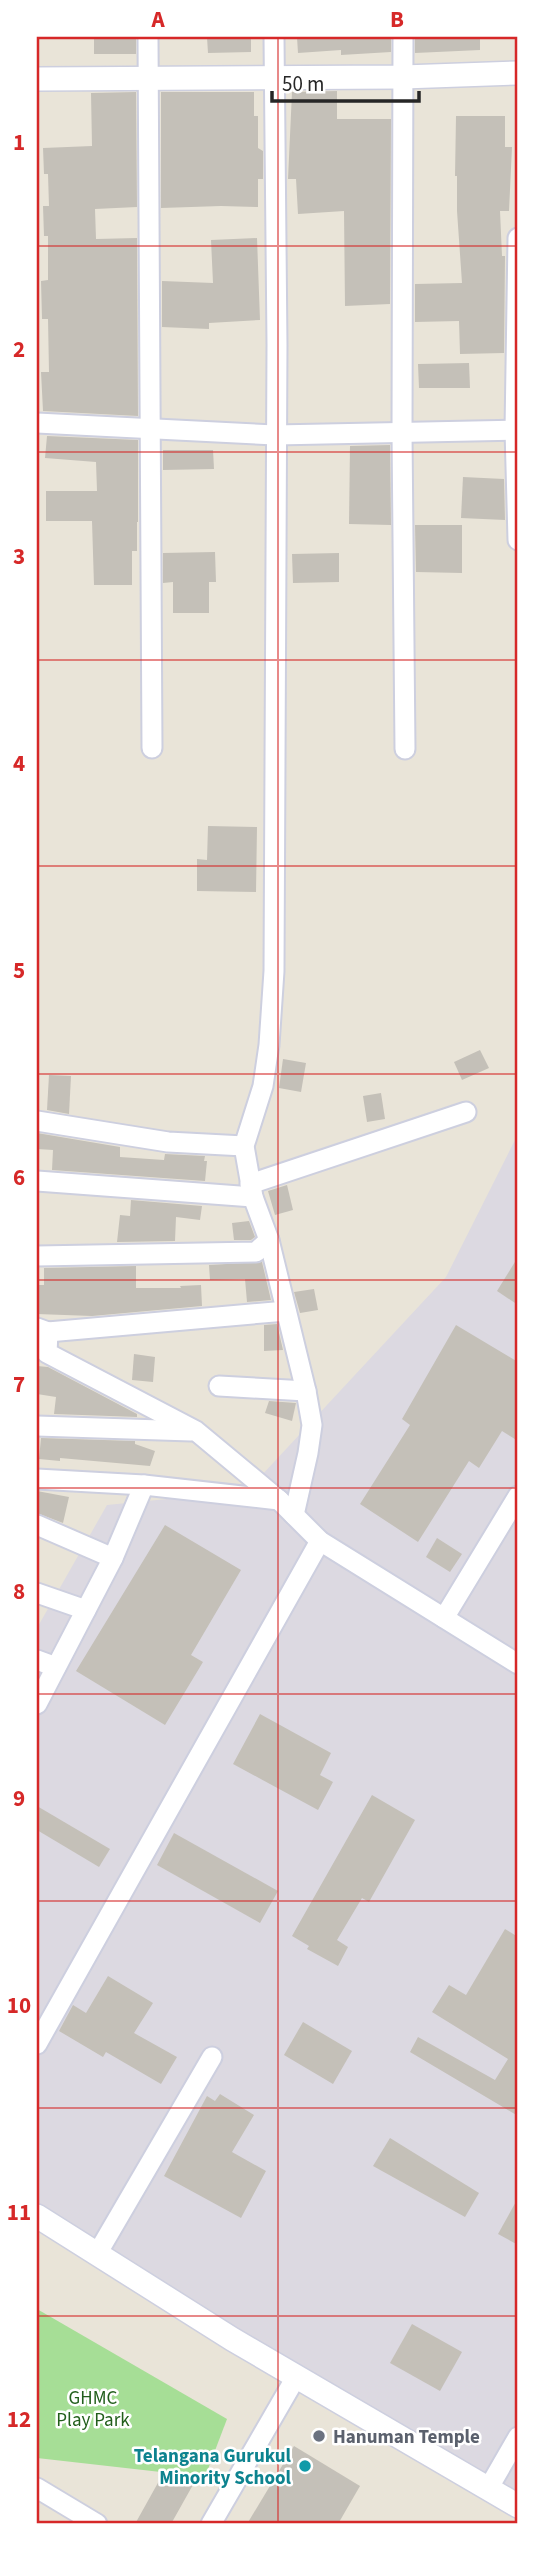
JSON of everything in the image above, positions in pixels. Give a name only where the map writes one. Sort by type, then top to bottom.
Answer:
[{"type":"street","points":[[148,37],[152,748]]},
{"type":"street","points":[[274,37],[274,971],[270,1045],[263,1086],[244,1146],[252,1190],[269,1240],[312,1424],[294,1515]]},
{"type":"street","points":[[403,37],[402,433],[405,749]]},
{"type":"street","points":[[37,79],[403,77],[518,73]]},
{"type":"street","points":[[518,238],[518,540]]},
{"type":"street","points":[[37,424],[275,435],[517,430]]},
{"type":"street","points":[[37,1181],[252,1190],[466,1112]]},
{"type":"street","points":[[37,1121],[168,1142],[244,1146]]},
{"type":"street","points":[[37,1256],[256,1252],[269,1240]]},
{"type":"street","points":[[286,1311],[42,1330],[42,1354],[195,1431],[279,1500],[320,1541],[518,1664]]},
{"type":"street","points":[[219,1386],[306,1391]]},
{"type":"street","points":[[37,1426],[195,1431]]},
{"type":"street","points":[[37,1479],[144,1485],[279,1500]]},
{"type":"street","points":[[37,1703],[113,1558],[144,1485]]},
{"type":"street","points":[[444,1618],[518,1496]]},
{"type":"street","points":[[37,1525],[113,1558]]},
{"type":"street","points":[[37,2044],[320,1541]]},
{"type":"street","points":[[37,1593],[86,1610]]},
{"type":"street","points":[[37,1660],[56,1667]]},
{"type":"street","points":[[97,2254],[212,2057]]},
{"type":"street","points":[[37,2216],[296,2377],[518,2506]]},
{"type":"street","points":[[211,2524],[296,2377]]},
{"type":"street","points":[[488,2489],[518,2437]]},
{"type":"street","points":[[37,2488],[97,2524]]},
{"type":"shaded area","points":[[518,1134],[518,2516],[37,2213],[37,1628],[107,1505],[247,1491],[446,1277]]},
{"type":"green space","name":"GHMC Play Park","points":[[37,2309],[227,2419],[205,2477],[37,2458]]},
{"type":"building","points":[[94,37],[136,37],[136,54],[94,54]]},
{"type":"building","points":[[207,37],[251,37],[251,52],[208,53]]},
{"type":"building","points":[[297,37],[391,37],[391,52],[341,55],[341,50],[298,53]]},
{"type":"building","points":[[415,37],[480,37],[480,50],[415,53]]},
{"type":"building","points":[[337,91],[337,119],[391,119],[390,304],[345,306],[344,211],[298,214],[296,179],[288,179],[292,92]]},
{"type":"building","points":[[136,92],[137,207],[95,209],[96,239],[137,238],[138,416],[43,411],[41,372],[49,372],[48,319],[42,319],[41,281],[48,280],[48,236],[44,236],[43,206],[49,206],[48,174],[44,174],[43,148],[92,146],[91,93]]},
{"type":"building","points":[[161,92],[254,92],[254,116],[258,116],[258,148],[263,151],[263,179],[258,179],[258,207],[161,208]]},
{"type":"building","points":[[456,116],[505,116],[505,147],[512,147],[509,211],[500,211],[502,256],[505,256],[504,353],[460,354],[459,321],[415,322],[415,284],[462,283],[455,176]]},
{"type":"building","points":[[257,238],[260,320],[209,323],[209,329],[162,327],[162,281],[213,283],[211,240]]},
{"type":"building","points":[[469,363],[470,388],[419,388],[418,364]]},
{"type":"building","points":[[47,436],[138,440],[137,551],[132,551],[132,585],[94,585],[92,521],[46,521],[46,491],[97,491],[96,462],[45,458]]},
{"type":"building","points":[[390,445],[391,525],[349,524],[350,446]]},
{"type":"building","points":[[163,450],[213,450],[214,469],[163,470]]},
{"type":"building","points":[[463,477],[504,479],[505,520],[461,518]]},
{"type":"building","points":[[415,525],[462,525],[462,573],[416,572]]},
{"type":"building","points":[[215,552],[216,582],[209,582],[209,613],[173,613],[173,582],[163,583],[163,553]]},
{"type":"building","points":[[339,553],[339,582],[293,583],[292,554]]},
{"type":"building","points":[[208,826],[257,827],[256,892],[197,891],[197,859],[207,860]]},
{"type":"building","points":[[480,1050],[489,1068],[462,1080],[454,1062]]},
{"type":"building","points":[[283,1059],[306,1063],[301,1092],[279,1088]]},
{"type":"building","points":[[49,1075],[71,1076],[69,1114],[47,1110]]},
{"type":"building","points":[[381,1093],[385,1119],[367,1122],[363,1096]]},
{"type":"building","points":[[37,1133],[120,1147],[120,1157],[164,1160],[165,1154],[205,1156],[205,1181],[52,1170],[53,1150],[37,1149]]},
{"type":"building","points":[[287,1185],[293,1210],[275,1215],[268,1191]]},
{"type":"building","points":[[131,1200],[202,1206],[200,1220],[176,1217],[175,1241],[117,1242],[120,1215],[130,1216]]},
{"type":"building","points":[[249,1221],[255,1237],[251,1240],[234,1240],[232,1223]]},
{"type":"building","points":[[518,1257],[518,1305],[497,1291]]},
{"type":"building","points":[[262,1262],[271,1300],[247,1302],[245,1279],[210,1280],[209,1265]]},
{"type":"building","points":[[136,1266],[136,1288],[201,1285],[202,1306],[92,1316],[37,1314],[37,1285],[44,1285],[44,1268]]},
{"type":"building","points":[[314,1289],[318,1310],[300,1313],[294,1292]]},
{"type":"building","points":[[277,1324],[283,1350],[264,1351],[264,1325]]},
{"type":"building","points":[[456,1325],[518,1362],[518,1441],[502,1431],[479,1468],[469,1461],[418,1542],[360,1504],[410,1425],[402,1419]]},
{"type":"building","points":[[134,1354],[155,1357],[153,1382],[132,1380]]},
{"type":"building","points":[[37,1366],[48,1367],[137,1414],[137,1417],[54,1414],[56,1397],[37,1394]]},
{"type":"building","points":[[269,1401],[296,1403],[292,1421],[265,1413]]},
{"type":"building","points":[[41,1438],[135,1441],[135,1444],[155,1451],[150,1466],[60,1458],[60,1461],[39,1459]]},
{"type":"building","points":[[37,1491],[69,1497],[63,1523],[37,1513]]},
{"type":"building","points":[[165,1525],[241,1570],[191,1655],[203,1662],[165,1725],[76,1671]]},
{"type":"building","points":[[437,1538],[462,1554],[450,1572],[426,1557]]},
{"type":"building","points":[[260,1714],[331,1753],[320,1775],[333,1782],[318,1810],[233,1764]]},
{"type":"building","points":[[372,1795],[415,1820],[369,1902],[362,1898],[337,1940],[348,1947],[338,1966],[307,1949],[309,1946],[292,1936]]},
{"type":"building","points":[[37,1806],[110,1849],[99,1867],[37,1830]]},
{"type":"building","points":[[174,1833],[278,1891],[260,1923],[157,1865]]},
{"type":"building","points":[[505,1929],[518,1937],[518,2116],[410,2052],[418,2037],[495,2080],[508,2059],[432,2012],[449,1985],[466,1995]]},
{"type":"building","points":[[108,1976],[153,2003],[134,2033],[177,2057],[161,2084],[106,2052],[103,2057],[59,2031],[73,2005],[86,2013]]},
{"type":"building","points":[[303,2022],[352,2051],[333,2084],[284,2055]]},
{"type":"building","points":[[220,2094],[254,2115],[232,2152],[266,2171],[241,2218],[164,2176],[207,2096],[215,2101]]},
{"type":"building","points":[[390,2138],[479,2193],[465,2217],[373,2166]]},
{"type":"building","points":[[518,2198],[518,2245],[498,2234]]},
{"type":"building","points":[[412,2324],[462,2352],[440,2391],[390,2363]]},
{"type":"building","name":"Telangana Gurukul Minority School","points":[[294,2446],[360,2486],[338,2524],[247,2524]]},
{"type":"building","points":[[164,2472],[171,2477],[174,2472],[194,2483],[171,2524],[135,2524]]},
{"type":"place","name":"Hanuman Temple","points":[[319,2436]]},
{"type":"place","name":"Telangana Gurukul Minority School","points":[[305,2466]]}]
